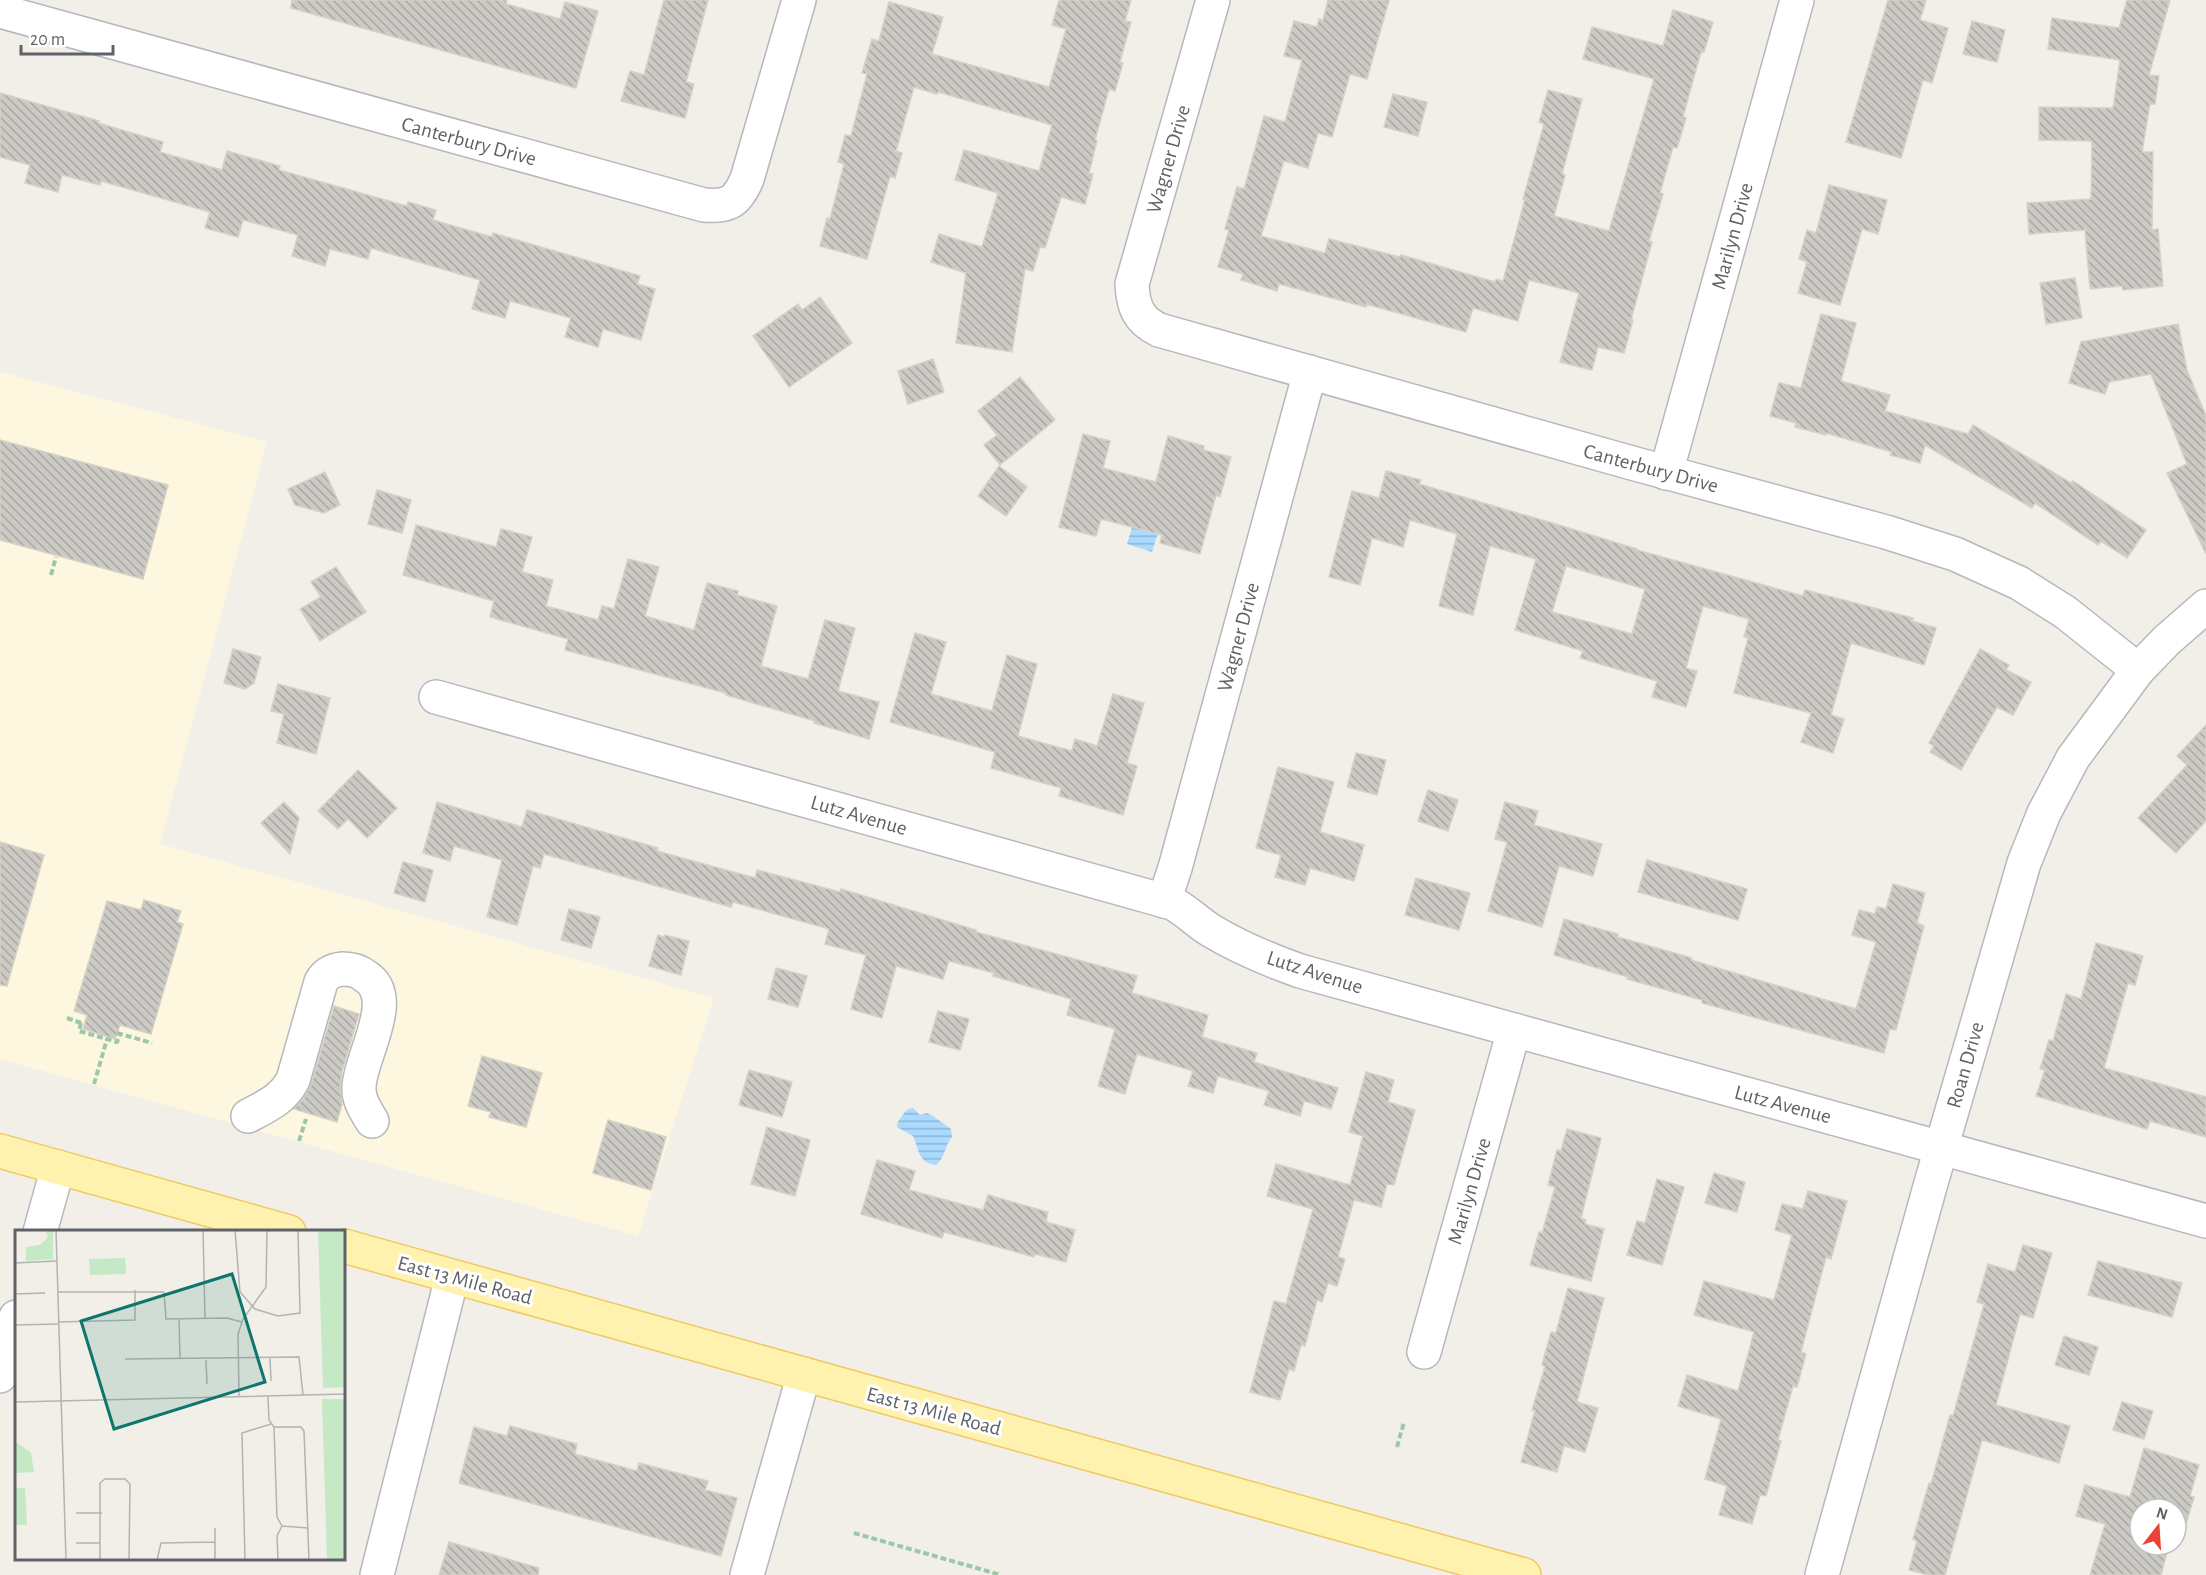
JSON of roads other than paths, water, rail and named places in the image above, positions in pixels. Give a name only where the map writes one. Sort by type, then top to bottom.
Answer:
[{"type":"main road","points":[[0,1151],[282,1230]]},
{"type":"main road","name":"East 13 Mile Road","points":[[345,1246],[1524,1575]]},
{"type":"street","name":"Canterbury Drive","points":[[0,11],[704,205],[720,207],[733,202],[742,192],[747,179],[799,0]]},
{"type":"street","name":"Wagner Drive","points":[[1140,317],[1133,302],[1132,284],[1213,0]]},
{"type":"street","name":"Marilyn Drive","points":[[1666,473],[1797,0]]},
{"type":"street","name":"Canterbury Drive","points":[[1140,317],[1159,330],[1666,473],[1886,532],[1955,554],[2019,583],[2065,612],[2138,670]]},
{"type":"street","name":"Wagner Drive","points":[[1164,901],[1175,868],[1310,372]]},
{"type":"street","name":"Roan Drive","points":[[1822,1575],[1941,1148],[2024,863],[2044,813],[2073,758],[2138,670],[2167,640],[2206,606]]},
{"type":"street","name":"Lutz Avenue","points":[[436,698],[1164,901],[1183,909],[1211,930],[1277,963],[2206,1221]]},
{"type":"street","points":[[248,1116],[278,1100],[286,1092],[293,1080],[321,982],[330,972],[347,969],[356,971],[371,980],[380,998],[378,1016],[359,1086],[363,1105],[372,1121]]},
{"type":"street","name":"Marilyn Drive","points":[[1424,1352],[1514,1030]]},
{"type":"street","points":[[41,1230],[58,1167]]},
{"type":"street","points":[[377,1575],[452,1277]]},
{"type":"street","points":[[0,1376],[15,1321]]},
{"type":"street","points":[[747,1575],[804,1374]]},
{"type":"water","points":[[1140,501],[1166,508],[1152,552],[1127,544]]},
{"type":"water","points":[[913,1108],[920,1115],[927,1113],[951,1129],[952,1137],[936,1165],[922,1158],[913,1136],[897,1127],[904,1113]]}]
